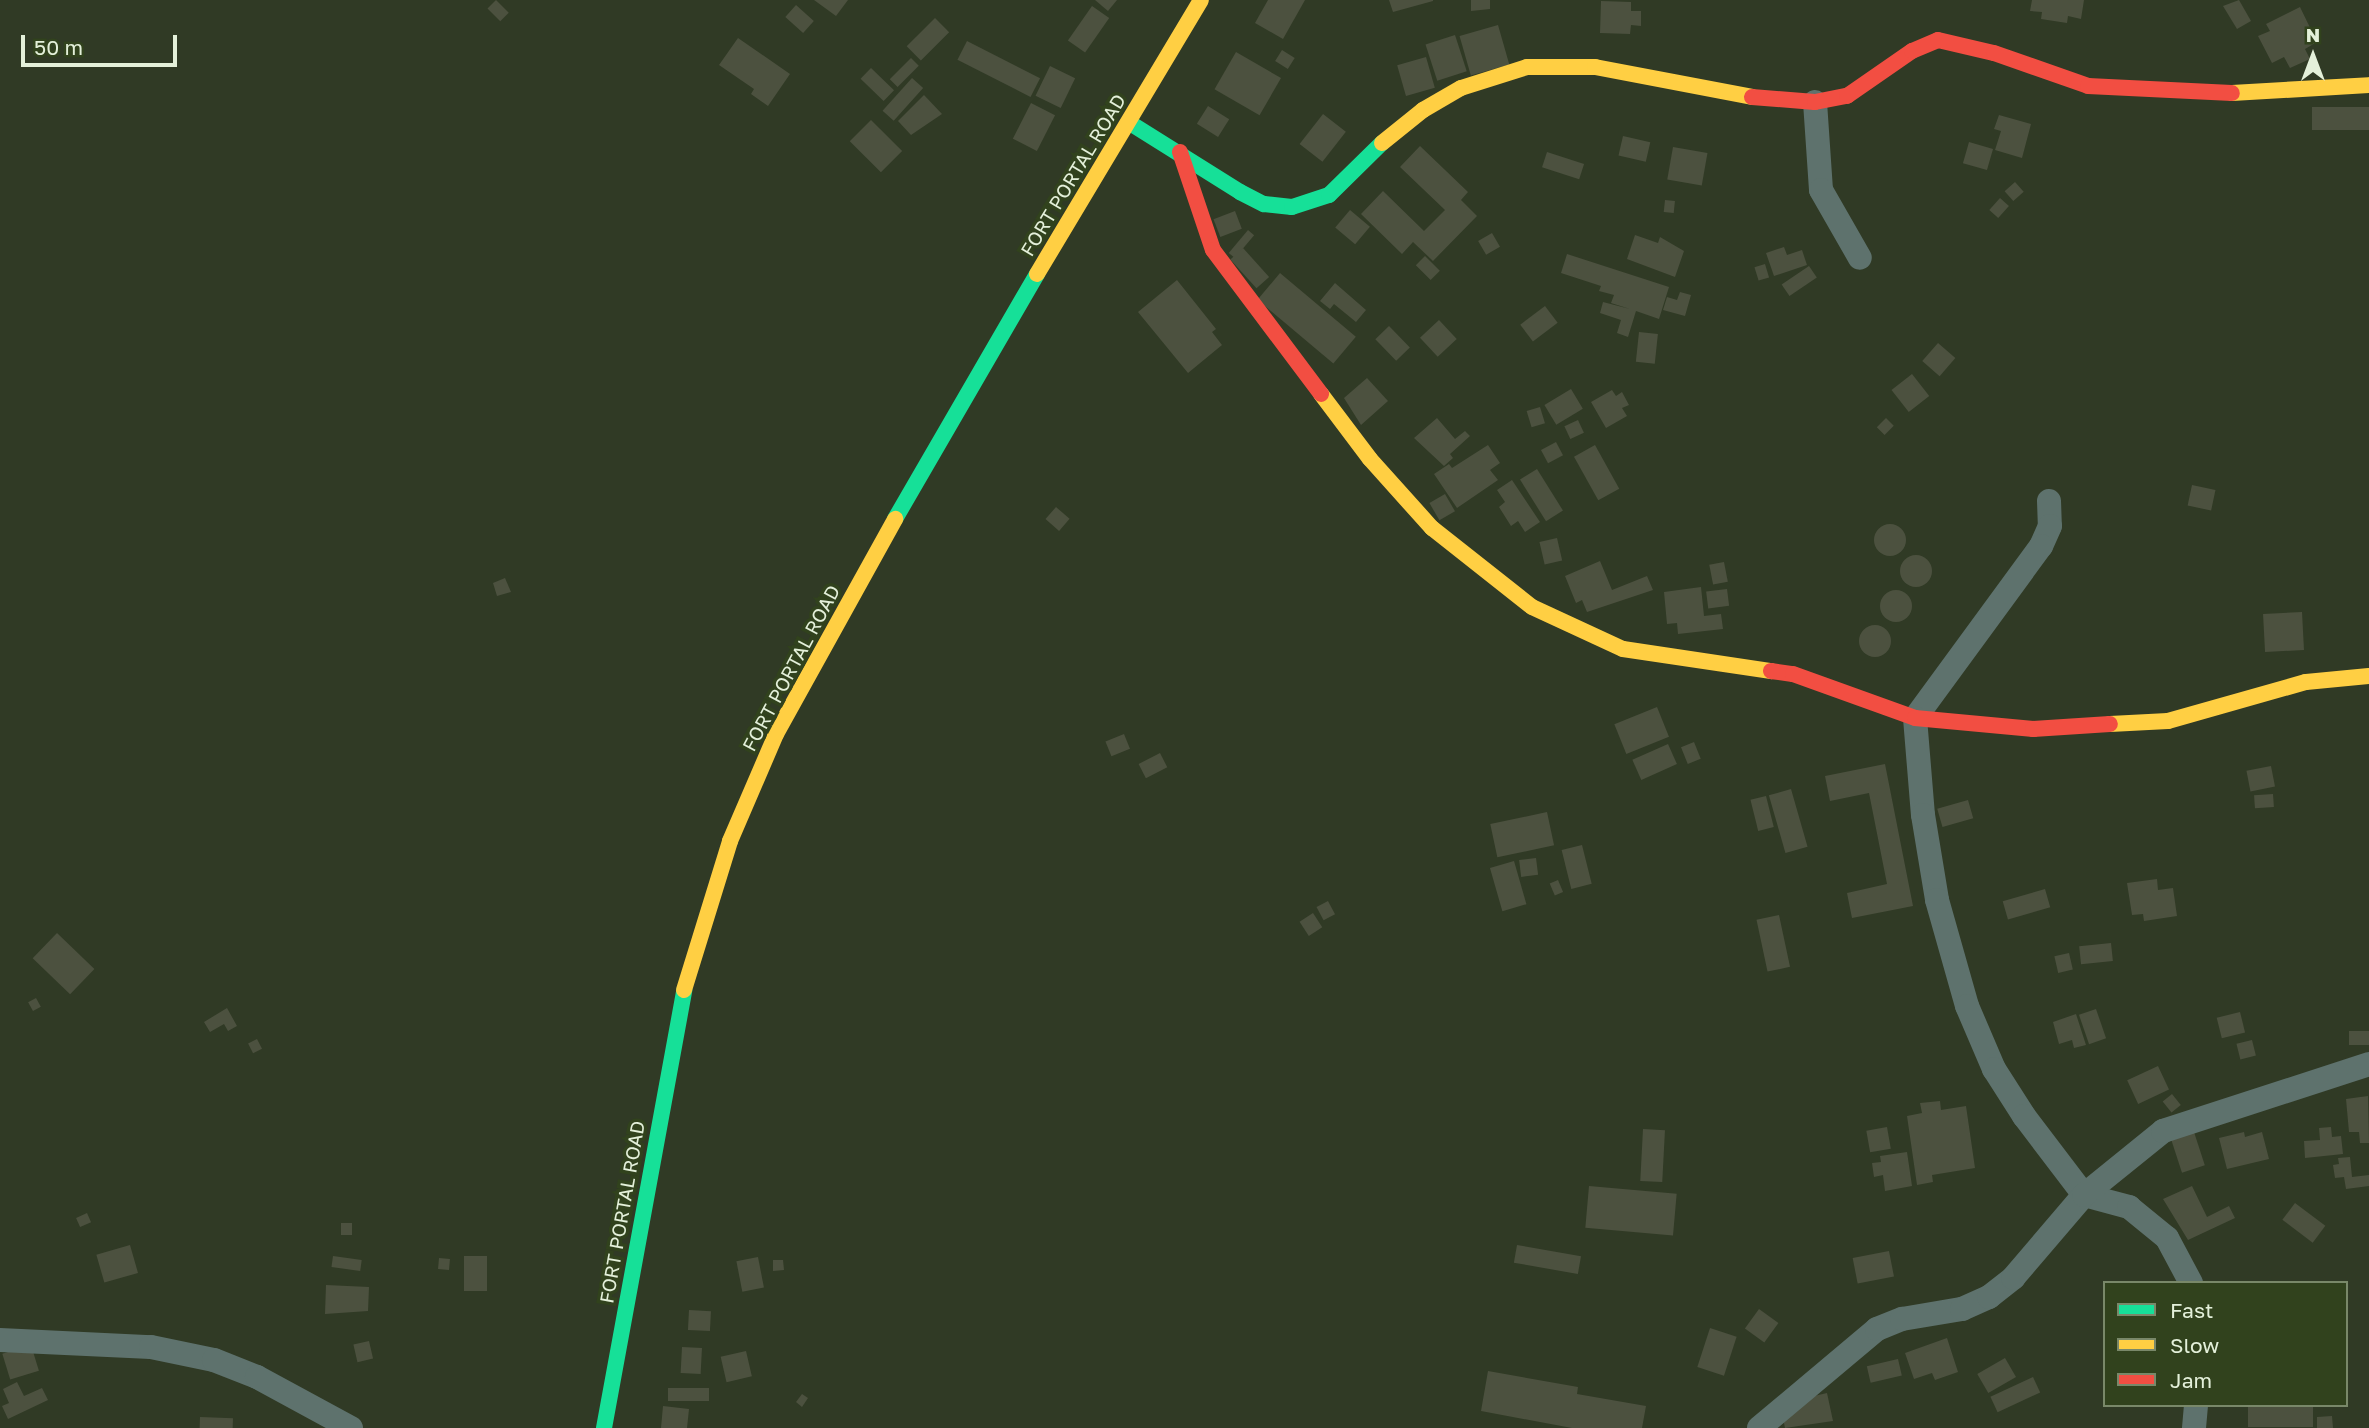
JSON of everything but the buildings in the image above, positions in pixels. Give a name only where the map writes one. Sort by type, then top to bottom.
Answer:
[{"type":"street","name":"FORT PORTAL ROAD","points":[[604,1428],[683,992],[730,841],[776,734],[832,631],[979,371],[1130,123],[1200,0]]},
{"type":"street","points":[[1130,123],[1252,198],[1292,206],[1329,195],[1373,150],[1423,110],[1461,88],[1527,66],[1595,67],[1745,97],[1815,102],[1847,96],[1912,51],[1938,40],[1994,53],[2088,86],[2115,89],[2253,94],[2369,85]]},
{"type":"street","points":[[1815,102],[1821,190],[1860,258]]},
{"type":"street","points":[[1180,152],[1213,250],[1370,459],[1432,528],[1532,607],[1623,649],[1793,674],[1916,718],[2033,729],[2102,728],[2168,721],[2306,682],[2369,676]]},
{"type":"street","points":[[2049,501],[2050,526],[2041,546],[1916,718],[1923,816],[1937,900],[1967,1006],[2000,1079],[2084,1195],[2129,1207],[2167,1238],[2190,1281]]},
{"type":"street","points":[[1759,1428],[1877,1329],[1902,1319],[1962,1309],[1989,1297],[2012,1278],[2084,1195],[2164,1131],[2369,1064]]},
{"type":"street","points":[[0,1340],[151,1347],[214,1360],[257,1377],[351,1428]]},
{"type":"street","points":[[2194,1428],[2196,1407]]},
{"type":"traffic: fast","points":[[1130,123],[1240,192],[1264,204],[1292,207],[1329,195],[1382,143]]},
{"type":"traffic: fast","points":[[895,519],[1037,274]]},
{"type":"traffic: fast","points":[[604,1428],[684,990]]},
{"type":"traffic: slow","points":[[1037,274],[1201,0]]},
{"type":"traffic: slow","points":[[1382,143],[1423,110],[1461,88],[1527,67],[1595,67],[1752,97]]},
{"type":"traffic: slow","points":[[2232,93],[2369,85]]},
{"type":"traffic: slow","points":[[1321,394],[1370,459],[1432,528],[1532,607],[1623,649],[1771,671]]},
{"type":"traffic: slow","points":[[684,990],[730,841],[776,734],[895,519]]},
{"type":"traffic: slow","points":[[2110,724],[2168,721],[2306,682],[2369,676]]},
{"type":"traffic: jam","points":[[1752,97],[1815,102],[1847,96],[1912,51],[1938,40],[1994,53],[2088,86],[2232,93]]},
{"type":"traffic: jam","points":[[1180,152],[1213,250],[1321,394]]},
{"type":"traffic: jam","points":[[1771,671],[1793,674],[1915,718],[2033,729],[2110,724]]}]
